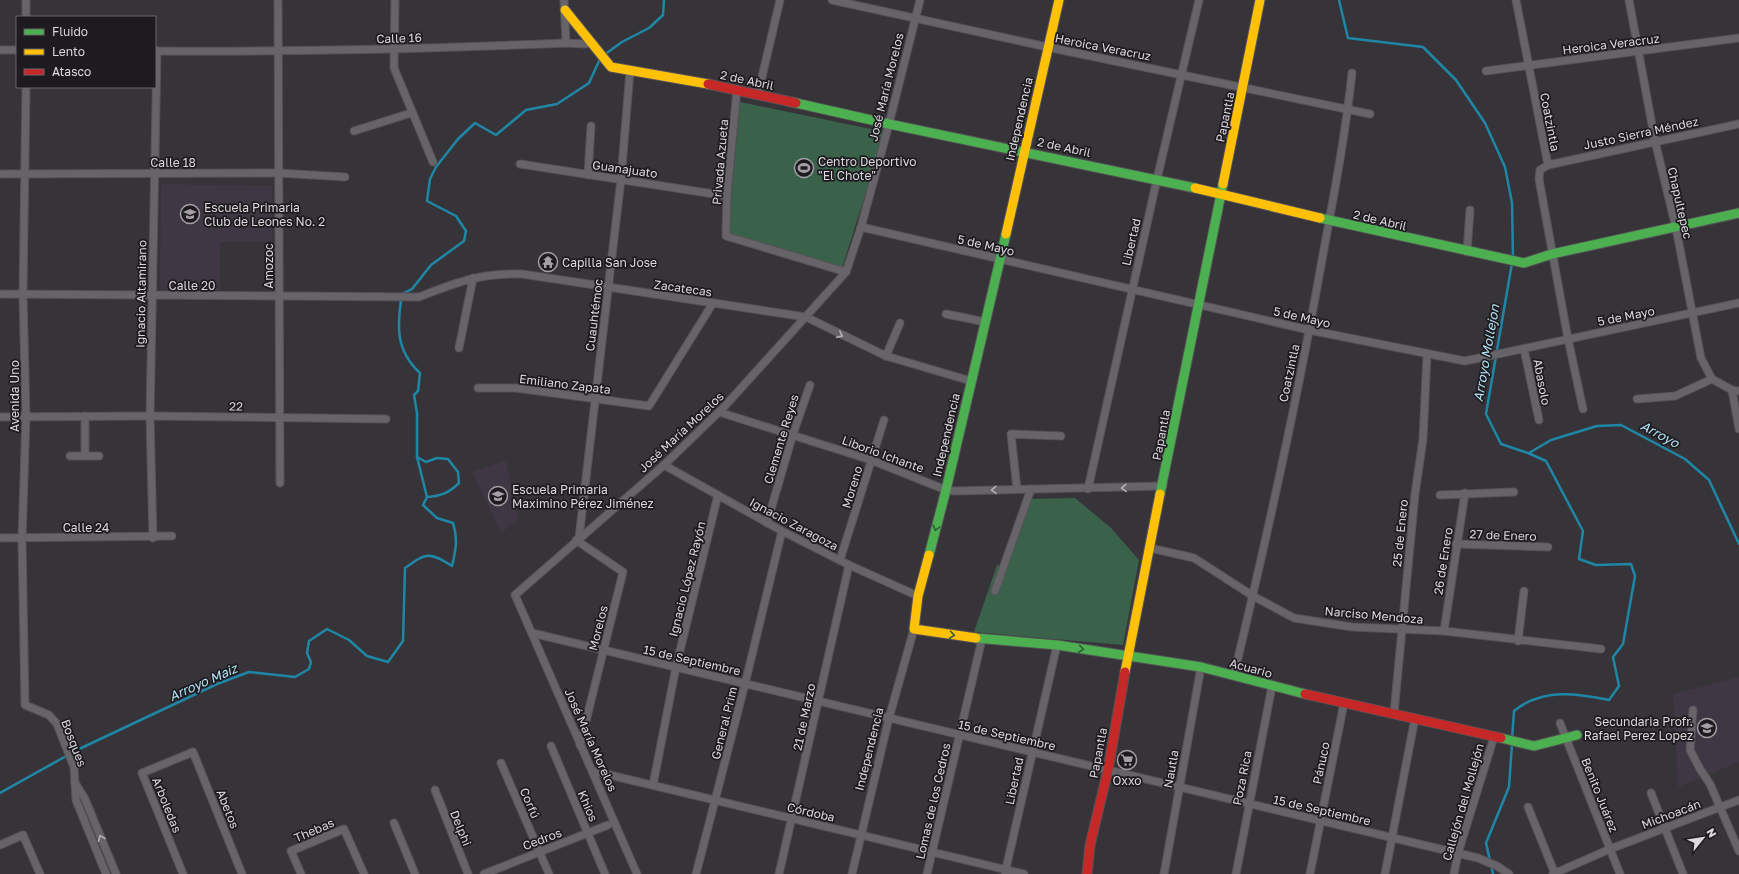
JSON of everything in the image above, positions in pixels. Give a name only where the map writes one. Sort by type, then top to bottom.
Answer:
[{"type":"street","points":[[26,0],[26,16]]},
{"type":"street","name":"Amozoc","points":[[278,0],[280,483]]},
{"type":"street","points":[[395,0],[393,50],[394,68],[411,113],[433,162]]},
{"type":"street","points":[[564,0],[566,43]]},
{"type":"street","points":[[758,94],[780,0]]},
{"type":"street","name":"Heroica Veracruz","points":[[832,0],[1047,47],[1370,114]]},
{"type":"street","name":"José María Morelos","points":[[638,874],[515,595],[664,465],[719,412],[846,272],[861,227],[920,0]]},
{"type":"street","name":"Independencia","points":[[852,874],[889,718],[914,629],[918,596],[946,490],[986,322],[1047,47],[1059,0]]},
{"type":"street","name":"Libertad","points":[[1088,489],[1132,289],[1199,0]]},
{"type":"street","name":"Papantla","points":[[1086,874],[1090,845],[1108,770],[1128,655],[1260,0]]},
{"type":"street","name":"Coatzintla","points":[[1516,0],[1548,165],[1540,170],[1539,179],[1568,339],[1583,409]]},
{"type":"street","name":"Chapultepec","points":[[1629,0],[1655,141],[1676,228],[1691,314],[1701,358],[1712,378]]},
{"type":"street","points":[[565,10],[591,43],[614,68],[630,70]]},
{"type":"street","name":"Heroica Veracruz","points":[[1486,71],[1739,38]]},
{"type":"street","name":"Calle 16","points":[[156,51],[279,52],[393,50],[591,43]]},
{"type":"street","points":[[0,50],[16,50]]},
{"type":"street","name":"2 de Abril","points":[[630,70],[737,89],[889,124],[1157,179],[1467,252],[1524,263],[1552,254],[1739,213]]},
{"type":"street","name":"Cuauhtémoc","points":[[578,539],[621,179],[630,70]]},
{"type":"street","name":"Coatzintla","points":[[1234,675],[1253,596],[1310,330],[1348,110],[1352,73]]},
{"type":"street","name":"Avenida Uno","points":[[25,705],[22,539],[26,417],[23,294],[26,88]]},
{"type":"street","name":"Ignacio Altamirano","points":[[153,538],[150,416],[155,88]]},
{"type":"street","name":"Privada Azueta","points":[[737,89],[727,196],[726,236],[846,272]]},
{"type":"street","points":[[354,131],[411,113]]},
{"type":"street","name":"Justo Sierra Méndez","points":[[1548,165],[1739,124]]},
{"type":"street","points":[[588,175],[591,126]]},
{"type":"street","name":"Guanajuato","points":[[520,164],[727,196]]},
{"type":"street","name":"Calle 18","points":[[0,174],[279,173],[345,177]]},
{"type":"street","points":[[1467,252],[1470,210]]},
{"type":"street","name":"5 de Mayo","points":[[861,227],[999,260],[1198,303],[1310,330],[1427,355],[1465,361],[1739,303]]},
{"type":"street","name":"Zacatecas","points":[[384,298],[419,297],[473,278],[497,274],[522,274],[806,317],[886,356],[971,381]]},
{"type":"street","points":[[459,348],[473,278]]},
{"type":"street","name":"Calle 20","points":[[0,294],[384,298]]},
{"type":"street","name":"Emiliano Zapata","points":[[478,388],[516,388],[595,397],[649,406],[712,303]]},
{"type":"street","points":[[946,314],[986,322]]},
{"type":"street","points":[[886,356],[900,323]]},
{"type":"street","name":"Abasolo","points":[[1524,349],[1539,420]]},
{"type":"street","name":"25 de Enero","points":[[1394,713],[1415,494],[1423,439],[1427,355]]},
{"type":"street","points":[[1637,399],[1675,396],[1712,378],[1735,391],[1739,429]]},
{"type":"street","name":"Clemente Reyes","points":[[767,523],[793,434],[810,384]]},
{"type":"street","name":"Liborio Ichante","points":[[719,412],[793,434],[871,460],[954,492],[1163,486]]},
{"type":"street","points":[[85,416],[85,455]]},
{"type":"street","name":"22","points":[[0,417],[150,416],[386,419]]},
{"type":"street","name":"Moreno","points":[[840,560],[884,420]]},
{"type":"street","points":[[1017,489],[1011,434],[1061,436]]},
{"type":"street","points":[[70,456],[99,456]]},
{"type":"street","name":"Ignacio Zaragoza","points":[[664,465],[782,531],[849,565],[918,596]]},
{"type":"street","points":[[995,591],[1031,489]]},
{"type":"street","points":[[1440,495],[1514,492]]},
{"type":"street","name":"26 de Enero","points":[[1444,631],[1456,544],[1465,493]]},
{"type":"street","name":"Ignacio López Rayón","points":[[653,785],[676,667],[718,495]]},
{"type":"street","name":"General Prim","points":[[696,874],[716,800],[782,531]]},
{"type":"street","name":"Calle 24","points":[[0,538],[153,538],[172,536]]},
{"type":"street","name":"Morelos","points":[[578,539],[623,572],[580,745]]},
{"type":"street","name":"27 de Enero","points":[[1456,544],[1548,548]]},
{"type":"street","name":"Narciso Mendoza","points":[[1150,548],[1194,558],[1253,596],[1294,618],[1352,627],[1444,631],[1518,641],[1601,649]]},
{"type":"street","name":"21 de Marzo","points":[[779,874],[793,819],[849,565]]},
{"type":"street","points":[[1518,641],[1524,591]]},
{"type":"street","name":"Acuario","points":[[914,629],[982,639],[1057,645],[1201,667],[1272,686],[1534,746],[1577,735]]},
{"type":"street","name":"15 de Septiembre","points":[[532,633],[1458,853],[1478,858],[1497,866],[1509,874]]},
{"type":"street","name":"Lomas de los Cedros","points":[[927,874],[982,639]]},
{"type":"street","name":"Libertad","points":[[1005,872],[1057,645]]},
{"type":"street","name":"Nautla","points":[[1164,874],[1201,667]]},
{"type":"street","name":"Poza Rica","points":[[1236,874],[1248,803],[1272,686]]},
{"type":"street","name":"Pánuco","points":[[1310,874],[1344,703]]},
{"type":"street","name":"Bosques","points":[[25,705],[49,715],[58,724],[74,767],[76,800],[106,874]]},
{"type":"street","points":[[1693,710],[1690,750],[1710,784],[1739,851]]},
{"type":"street","points":[[1385,874],[1415,718]]},
{"type":"street","name":"Benito Juárez","points":[[1560,724],[1620,874]]},
{"type":"street","name":"Callejón del Mollejón","points":[[1454,874],[1458,853],[1494,737]]},
{"type":"street","name":"Khios","points":[[551,746],[605,874]]},
{"type":"street","name":"Arboledas","points":[[183,874],[142,773],[193,752]]},
{"type":"street","name":"Abetos","points":[[193,752],[242,874]]},
{"type":"street","name":"Corfú","points":[[501,763],[548,874]]},
{"type":"street","name":"Córdoba","points":[[593,771],[932,852],[1005,872],[1024,874]]},
{"type":"street","name":"Bosques","points":[[75,783],[85,799],[116,874]]},
{"type":"street","name":"Delphi","points":[[435,790],[468,874]]},
{"type":"street","points":[[1651,793],[1683,874]]},
{"type":"street","name":"Michoacán","points":[[1555,874],[1610,850],[1739,800]]},
{"type":"street","points":[[1528,806],[1555,874]]},
{"type":"street","points":[[394,824],[415,874]]},
{"type":"street","name":"Cedros","points":[[484,874],[497,872],[539,852],[608,825]]},
{"type":"street","name":"Thebas","points":[[301,874],[291,851],[344,829],[364,874]]},
{"type":"street","points":[[0,845],[23,835],[40,874]]},
{"type":"shaded area","name":"Escuela Primaria Club de Leones No. 2","points":[[161,184],[272,186],[272,242],[220,242],[220,290],[160,289]]},
{"type":"shaded area","name":"Escuela Primaria Maximino Pérez Jiménez","points":[[506,461],[518,520],[501,533],[472,472]]},
{"type":"shaded area","name":"Secundaria Profr. Rafael Perez Lopez","points":[[1739,677],[1739,762],[1678,787],[1673,694]]},
{"type":"green space","name":"Centro Deportivo \"El Chote\"","points":[[740,102],[885,132],[842,268],[728,235]]},
{"type":"green space","points":[[1075,498],[1111,528],[1139,560],[1123,645],[974,632],[997,565],[1004,567],[1027,499]]},
{"type":"waterway","name":"Arroyo Maiz","points":[[604,55],[622,42],[649,28],[663,15],[664,0]]},
{"type":"waterway","name":"Arroyo Mollejon","points":[[1339,0],[1348,38],[1423,47],[1456,80],[1485,123],[1505,167],[1512,203],[1513,258]]},
{"type":"waterway","name":"Arroyo Maiz","points":[[0,793],[77,750],[217,684],[249,672],[295,677],[309,669],[311,662],[307,653],[309,641],[327,629],[349,640],[367,656],[388,662],[403,641],[405,568],[418,559],[428,556],[438,558],[452,566],[456,544],[456,534],[453,523],[437,518],[423,505],[427,497],[417,457],[417,413],[414,395],[418,391],[420,373],[406,355],[402,346],[399,327],[402,294],[412,289],[431,265],[464,241],[466,231],[456,216],[427,201],[430,179],[436,167],[458,139],[475,123],[496,135],[526,110],[557,104],[589,83],[600,59]]},
{"type":"waterway","name":"Arroyo Mollejon","points":[[1512,263],[1486,414],[1501,444],[1546,461],[1583,531],[1579,559],[1596,565],[1631,564],[1635,576],[1623,644],[1613,657],[1619,686],[1609,700],[1572,694],[1560,694],[1536,699],[1514,711],[1512,739]]},
{"type":"waterway","name":"Arroyo","points":[[1529,453],[1551,440],[1597,426],[1621,425],[1685,459],[1709,480],[1739,544]]},
{"type":"waterway","name":"Arroyo Maiz","points":[[417,457],[426,462],[437,458],[448,459],[458,472],[459,483],[448,492],[427,497]]},
{"type":"waterway","name":"Arroyo Mollejon","points":[[1493,874],[1486,843],[1509,787],[1512,744]]},
{"type":"traffic: fast","points":[[796,103],[1195,188]]},
{"type":"traffic: fast","points":[[1160,494],[1223,184]]},
{"type":"traffic: fast","points":[[1320,218],[1524,263],[1552,254],[1739,213]]},
{"type":"traffic: fast","points":[[929,555],[946,490],[1006,234]]},
{"type":"traffic: fast","points":[[976,638],[1057,645],[1201,667],[1305,694]]},
{"type":"traffic: fast","points":[[1501,738],[1534,746],[1577,735]]},
{"type":"traffic: slow","points":[[1006,234],[1059,0]]},
{"type":"traffic: slow","points":[[1223,184],[1260,0]]},
{"type":"traffic: slow","points":[[565,10],[611,67],[708,84]]},
{"type":"traffic: slow","points":[[1195,188],[1320,218]]},
{"type":"traffic: slow","points":[[1125,672],[1160,494]]},
{"type":"traffic: slow","points":[[929,555],[918,596],[914,629],[976,638]]},
{"type":"traffic: jam","points":[[708,84],[796,103]]},
{"type":"traffic: jam","points":[[1087,874],[1090,845],[1108,770],[1125,672]]},
{"type":"traffic: jam","points":[[1305,694],[1501,738]]},
{"type":"place","name":"Centro Deportivo \"El Chote\"","points":[[804,168]]},
{"type":"place","name":"Escuela Primaria Club de Leones No. 2","points":[[190,214]]},
{"type":"place","name":"Capilla San Jose","points":[[548,262]]},
{"type":"place","name":"Escuela Primaria Maximino Pérez Jiménez","points":[[498,496]]},
{"type":"place","name":"Secundaria Profr. Rafael Perez Lopez","points":[[1707,728]]},
{"type":"place","name":"Oxxo","points":[[1127,760]]}]
